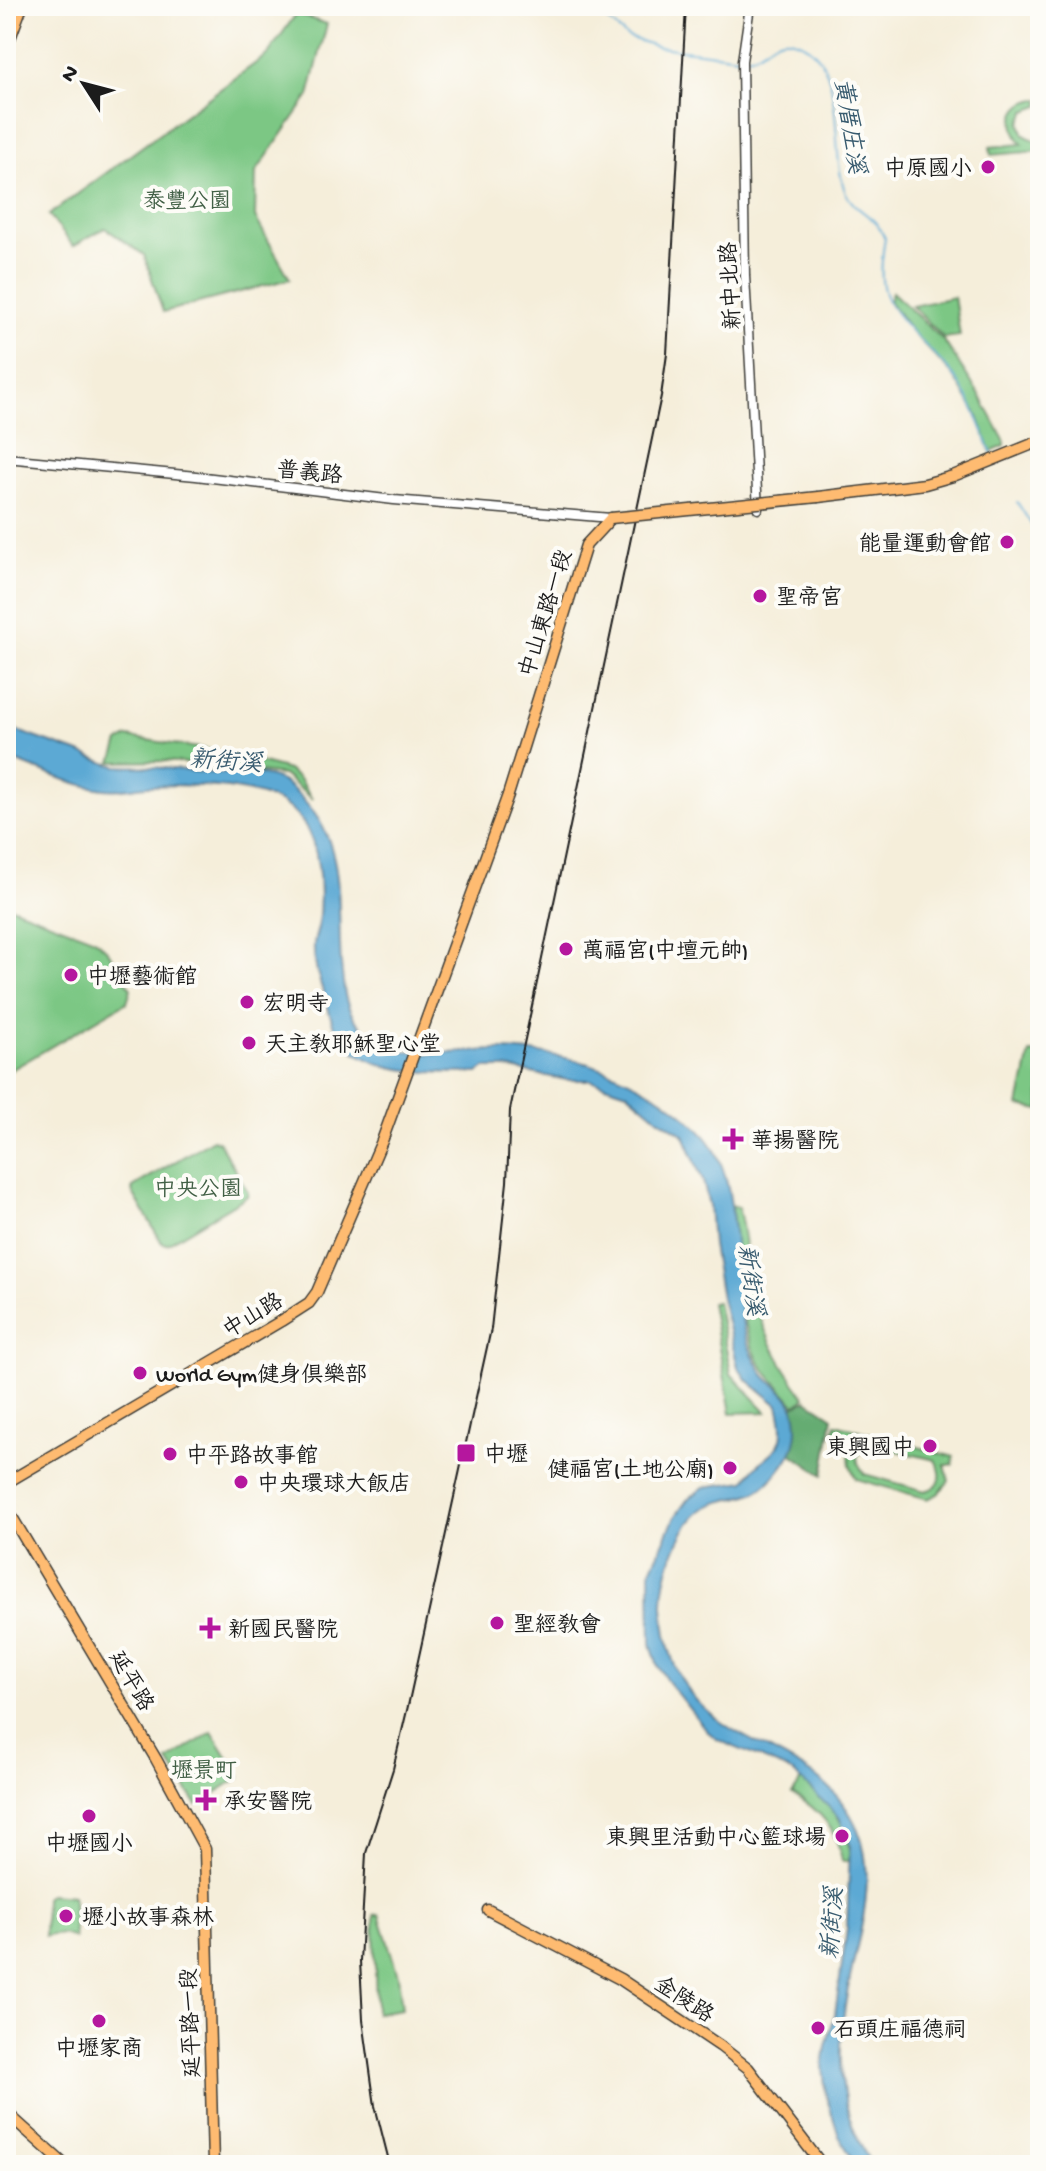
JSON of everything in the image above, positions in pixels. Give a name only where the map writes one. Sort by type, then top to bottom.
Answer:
[{"type":"main road","points":[[6,16],[9,6]]},
{"type":"main road","points":[[6,49],[22,6]]},
{"type":"main road","points":[[611,518],[925,484],[1040,441]]},
{"type":"main road","name":"中山東路一段","points":[[404,1080],[508,795],[586,545],[611,518]]},
{"type":"main road","name":"中山路","points":[[6,1483],[309,1303],[317,1292],[349,1219],[404,1080]]},
{"type":"main road","name":"延平路","points":[[6,1507],[200,1835],[205,1849],[207,1880]]},
{"type":"main road","name":"延平路一段","points":[[207,1880],[205,1933],[213,2165]]},
{"type":"main road","name":"金陵路","points":[[488,1910],[620,1979],[720,2046],[748,2068],[822,2165]]},
{"type":"main road","points":[[6,2112],[65,2165]]},
{"type":"street","name":"新中北路","points":[[750,6],[742,61],[745,276],[758,509]]},
{"type":"street","name":"普義路","points":[[6,458],[394,500],[611,518]]},
{"type":"green space","name":"泰豐公園","points":[[296,14],[327,24],[309,96],[256,172],[255,217],[290,279],[163,312],[144,255],[105,228],[73,246],[49,215],[268,54]]},
{"type":"green space","points":[[1040,99],[1040,106],[1026,111],[1020,123],[1024,135],[1040,143],[1040,151],[991,155],[990,147],[1022,144],[1014,129],[1015,115],[1024,104]]},
{"type":"green space","points":[[892,292],[944,341],[981,397],[1005,446],[991,452],[977,414],[953,375],[913,333],[889,301]]},
{"type":"green space","points":[[954,297],[960,336],[944,338],[912,306]]},
{"type":"green space","points":[[128,737],[223,752],[288,770],[299,779],[312,799],[283,775],[167,761],[112,762],[119,742]]},
{"type":"green space","points":[[6,905],[95,939],[108,951],[131,989],[127,1002],[6,1073]]},
{"type":"green space","points":[[1030,1053],[1040,1054],[1040,1110],[1019,1106]]},
{"type":"green space","name":"中央公園","points":[[213,1139],[219,1142],[248,1192],[247,1196],[167,1244],[162,1243],[132,1191],[133,1187]]},
{"type":"green space","points":[[731,1205],[738,1207],[750,1281],[764,1328],[786,1370],[805,1397],[796,1406],[764,1369],[752,1347],[742,1308]]},
{"type":"green space","points":[[717,1302],[731,1374],[767,1412],[731,1413],[711,1303]]},
{"type":"green space","points":[[807,1400],[833,1417],[823,1475],[787,1451],[789,1408]]},
{"type":"green space","points":[[836,1424],[954,1457],[953,1465],[945,1465],[949,1481],[938,1494],[928,1499],[856,1479],[849,1455],[862,1439],[834,1432]],"holes":[[[873,1445],[935,1460],[940,1479],[925,1491],[864,1474],[857,1456]]]},
{"type":"green space","name":"壢景町","points":[[212,1732],[240,1777],[197,1805],[168,1761]]},
{"type":"green space","points":[[804,1777],[830,1803],[846,1836],[851,1861],[842,1861],[836,1839],[819,1813],[792,1794]]},
{"type":"green space","points":[[49,1894],[73,1896],[74,1938],[63,1934],[44,1936],[45,1898]]},
{"type":"green space","points":[[379,1914],[398,1975],[402,2009],[376,2013],[374,1915]]},
{"type":"water","name":"新街溪","points":[[6,727],[113,765],[256,774],[283,782],[311,809],[330,844],[338,883],[344,991],[357,1023],[366,1031],[389,1047],[404,1051],[437,1054],[502,1050],[530,1052],[558,1056],[612,1072],[638,1084],[685,1116],[705,1136],[717,1154],[731,1202],[745,1334],[763,1373],[791,1401],[797,1432],[787,1460],[763,1487],[708,1506],[693,1518],[673,1554],[665,1582],[663,1607],[672,1657],[690,1693],[716,1718],[810,1773],[837,1797],[858,1830],[863,1844],[866,1888],[863,1918],[845,2003],[841,2059],[848,2113],[872,2165],[856,2165],[839,2136],[826,2095],[823,2067],[835,2014],[847,1929],[850,1844],[839,1817],[793,1772],[718,1740],[707,1731],[667,1681],[651,1644],[650,1572],[675,1517],[687,1500],[704,1487],[745,1481],[775,1450],[782,1434],[778,1405],[746,1379],[738,1367],[721,1298],[709,1205],[703,1181],[684,1135],[627,1092],[590,1080],[567,1080],[506,1068],[485,1068],[478,1073],[421,1072],[382,1065],[365,1058],[349,1047],[332,1022],[314,952],[319,879],[314,847],[300,819],[289,808],[259,794],[221,787],[163,785],[109,789],[79,784],[6,758]]},
{"type":"waterway","name":"黃厝庄溪","points":[[591,6],[627,37],[659,47],[739,57]]},
{"type":"waterway","name":"黃厝庄溪","points":[[745,57],[777,41],[789,39],[809,47],[822,62],[834,103],[840,172],[845,191],[854,205],[875,222],[885,238],[882,259],[885,294],[897,315],[960,384],[976,413],[992,454]]},
{"type":"waterway","name":"黃厝庄溪","points":[[1017,502],[1040,538]]},
{"type":"railway","points":[[390,2165],[375,2106],[363,2020],[360,1961],[366,1853],[393,1769],[491,1329],[507,1182],[510,1110],[661,396],[667,354],[686,6]]},
{"type":"place","name":"中原國小","points":[[988,167]]},
{"type":"place","name":"能量運動會館","points":[[1007,542]]},
{"type":"place","name":"聖帝宮","points":[[760,596]]},
{"type":"place","name":"萬福宮(中壇元帥)","points":[[566,949]]},
{"type":"place","name":"中壢藝術館","points":[[71,975]]},
{"type":"place","name":"宏明寺","points":[[247,1002]]},
{"type":"place","name":"天主教耶穌聖心堂","points":[[249,1043]]},
{"type":"place","name":"華揚醫院","points":[[733,1139]]},
{"type":"place","name":"World Gym健身俱樂部","points":[[140,1373]]},
{"type":"place","name":"東興國中","points":[[930,1446]]},
{"type":"place","name":"中壢","points":[[466,1453]]},
{"type":"place","name":"中平路故事館","points":[[170,1454]]},
{"type":"place","name":"健福宮(土地公廟)","points":[[730,1468]]},
{"type":"place","name":"中央環球大飯店","points":[[241,1482]]},
{"type":"place","name":"聖經教會","points":[[497,1623]]},
{"type":"place","name":"新國民醫院","points":[[210,1628]]},
{"type":"place","name":"承安醫院","points":[[206,1800]]},
{"type":"place","name":"中壢國小","points":[[89,1816]]},
{"type":"place","name":"東興里活動中心籃球場","points":[[842,1836]]},
{"type":"place","name":"壢小故事森林","points":[[66,1916]]},
{"type":"place","name":"中壢家商","points":[[99,2021]]},
{"type":"place","name":"石頭庄福德祠","points":[[818,2028]]}]
